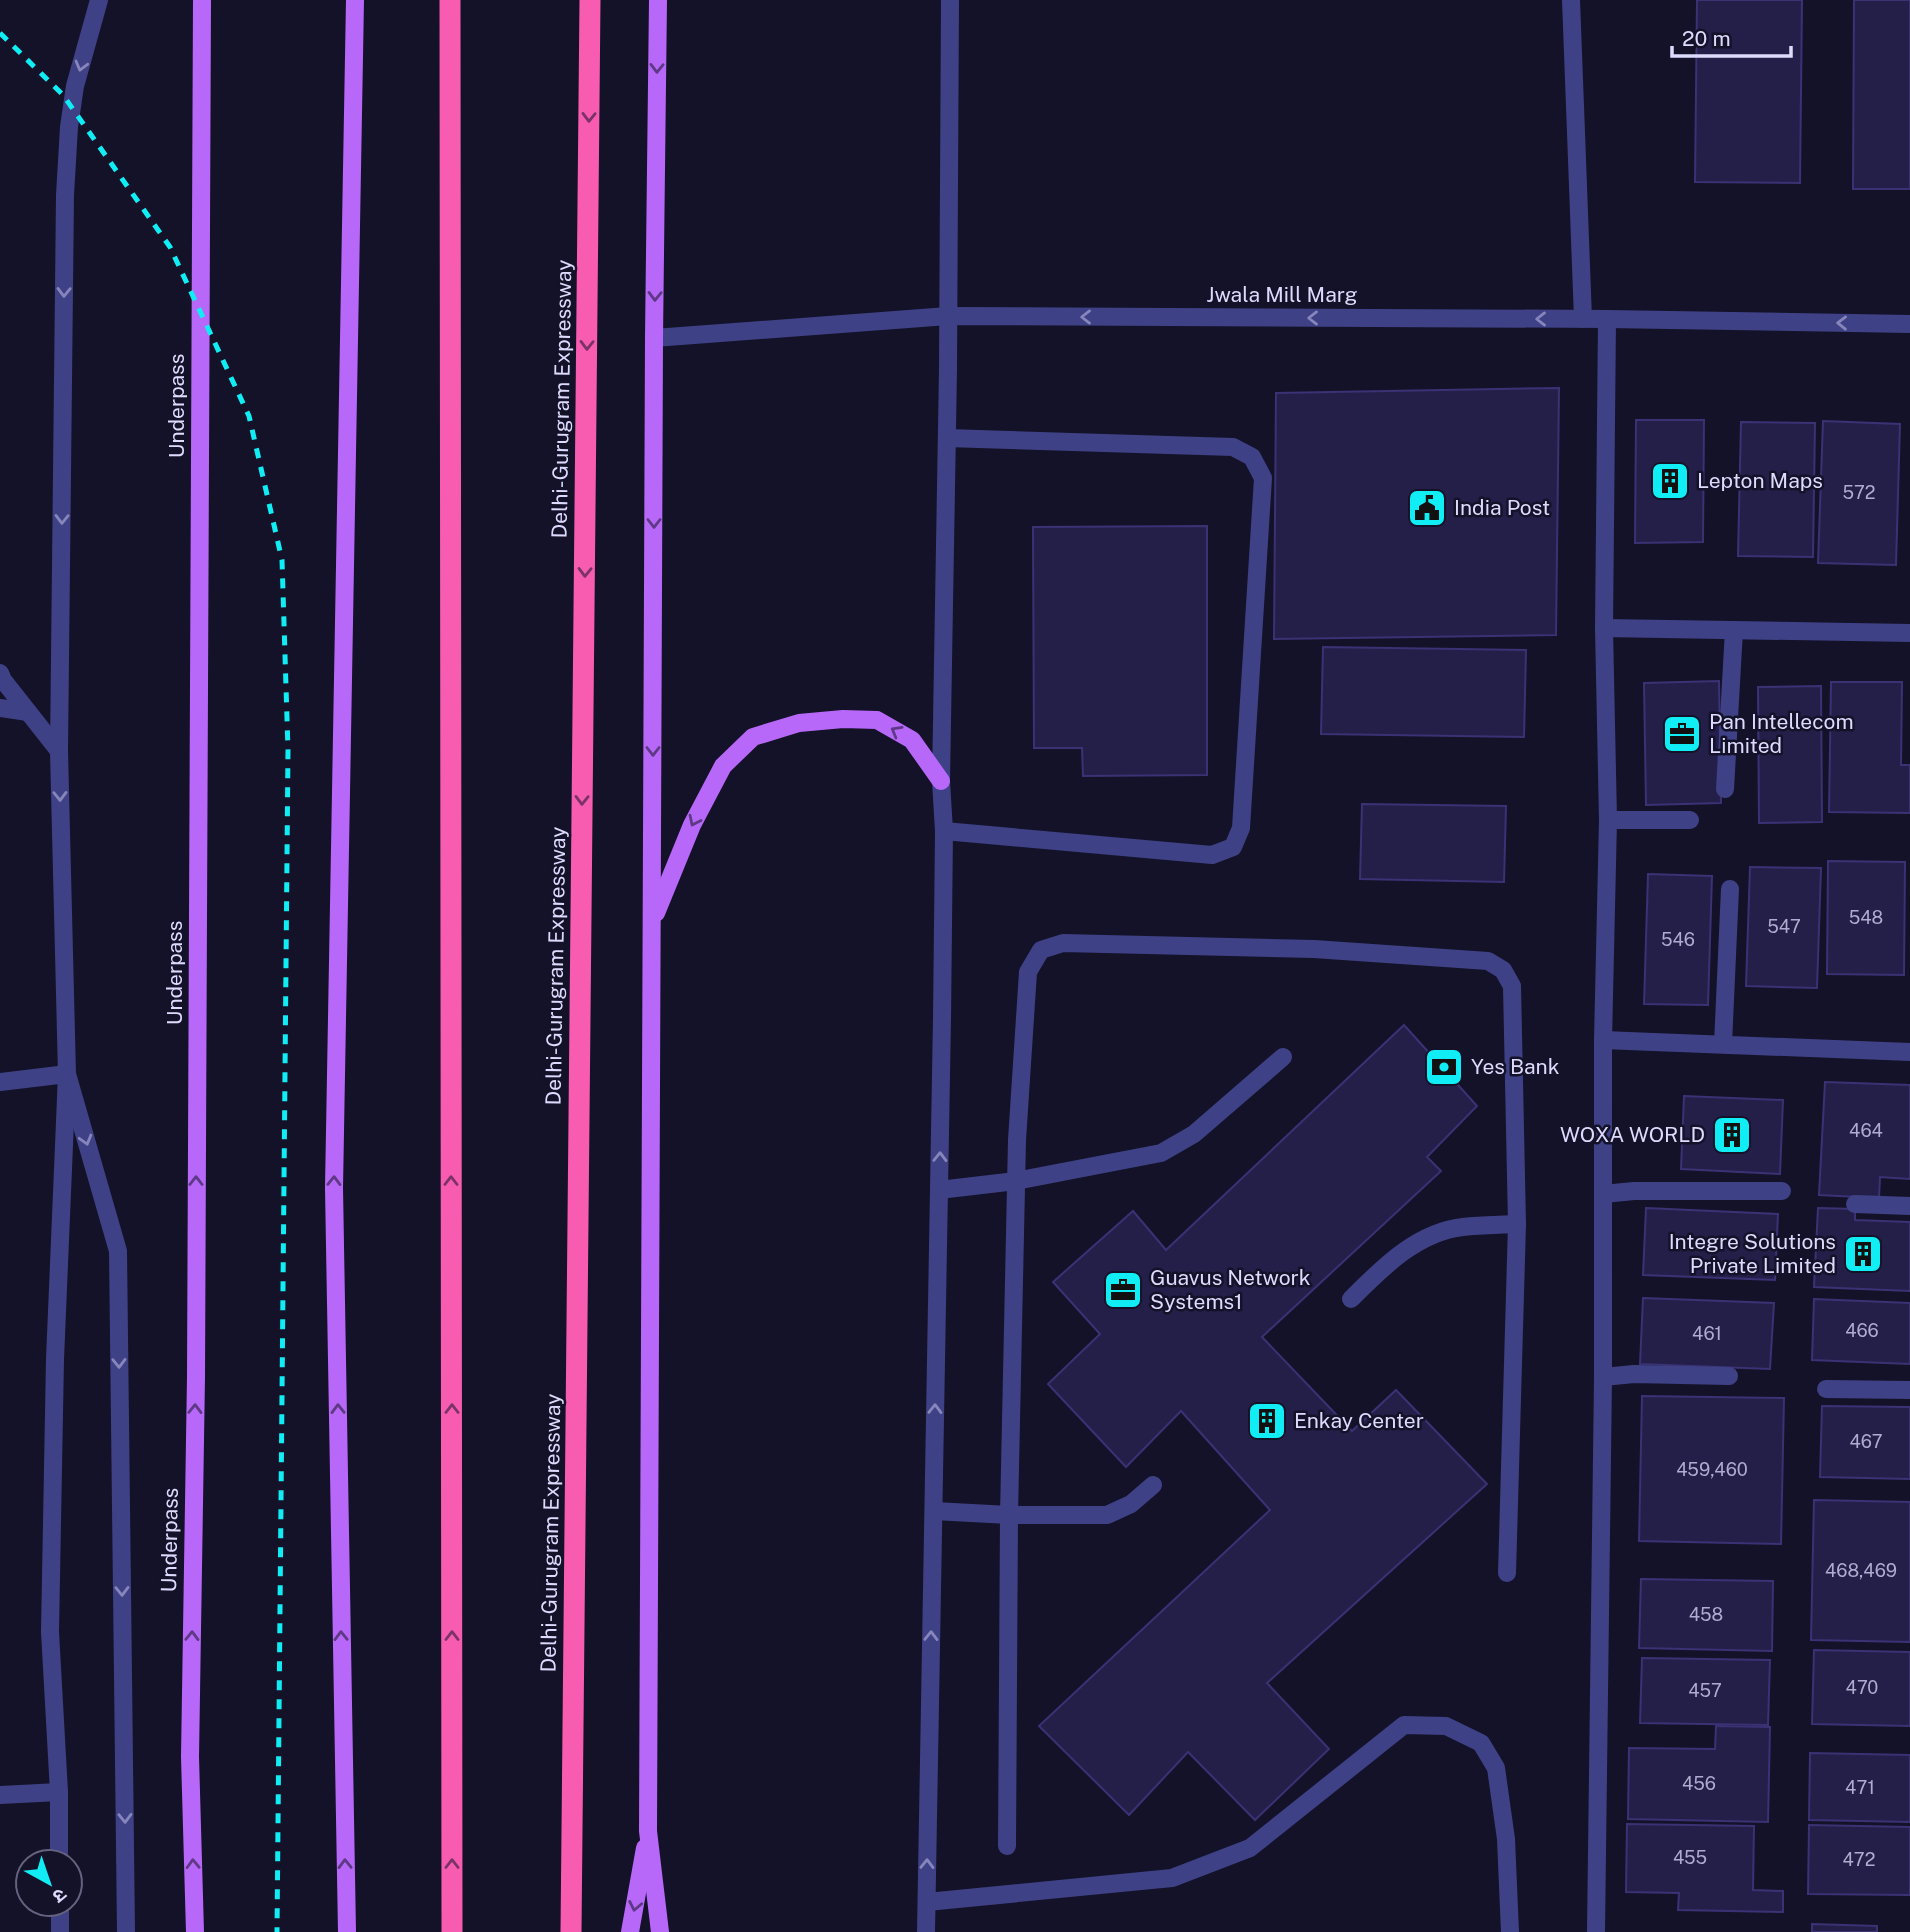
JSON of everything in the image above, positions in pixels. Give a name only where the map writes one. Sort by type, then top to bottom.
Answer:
[{"type":"highway","points":[[450,0],[452,1932]]},
{"type":"highway","name":"Delhi-Gurugram Expressway","points":[[571,1932],[590,0]]},
{"type":"main road","points":[[347,1932],[334,1188],[355,0]]},
{"type":"main road","points":[[658,0],[654,338],[648,1831],[660,1932]]},
{"type":"main road","name":"Underpass","points":[[195,1932],[190,1757],[196,1363],[203,5]]},
{"type":"main road","points":[[652,923],[692,825],[723,766],[753,737],[799,723],[843,719],[877,720],[912,740],[941,781]]},
{"type":"main road","points":[[630,1932],[648,1831]]},
{"type":"street","points":[[59,1848],[51,1632],[55,1359],[67,1074],[59,751],[65,181],[75,86],[99,0]]},
{"type":"street","points":[[926,1932],[944,831],[941,781],[950,0]]},
{"type":"street","points":[[1571,0],[1583,319]]},
{"type":"street","name":"Jwala Mill Marg","points":[[654,338],[948,316],[1583,319],[1910,324]]},
{"type":"street","points":[[1596,1932],[1608,820],[1604,628],[1607,320]]},
{"type":"street","points":[[944,831],[1212,855],[1233,847],[1241,828],[1264,478],[1252,457],[1233,447],[947,438]]},
{"type":"street","points":[[1604,628],[1910,632]]},
{"type":"street","points":[[1725,789],[1734,630]]},
{"type":"street","points":[[0,673],[59,751]]},
{"type":"street","points":[[0,708],[28,712]]},
{"type":"street","points":[[1608,820],[1690,820]]},
{"type":"street","points":[[1723,1044],[1730,889]]},
{"type":"street","points":[[1007,1846],[1009,1515],[1016,1181],[1028,972],[1041,950],[1063,943],[1314,949],[1488,961],[1503,970],[1512,986],[1517,1224],[1507,1573]]},
{"type":"street","points":[[1604,1040],[1910,1052]]},
{"type":"street","points":[[939,1190],[1016,1181],[1161,1153],[1194,1134],[1283,1057]]},
{"type":"street","points":[[0,1082],[67,1074]]},
{"type":"street","points":[[67,1074],[118,1251],[126,1932]]},
{"type":"street","points":[[1603,1194],[1634,1191],[1783,1191]]},
{"type":"street","points":[[1855,1204],[1910,1206]]},
{"type":"street","points":[[1351,1299],[1381,1269],[1420,1240],[1460,1227],[1517,1224]]},
{"type":"street","points":[[1603,1377],[1634,1374],[1729,1376]]},
{"type":"street","points":[[1826,1389],[1910,1390]]},
{"type":"street","points":[[934,1510],[1009,1515],[1107,1515],[1131,1504],[1153,1485]]},
{"type":"street","points":[[927,1902],[1172,1878],[1250,1847],[1404,1725],[1446,1726],[1481,1743],[1496,1768],[1506,1839],[1510,1932]]},
{"type":"street","points":[[0,1795],[59,1792]]},
{"type":"building","points":[[1697,0],[1802,0],[1800,183],[1695,182]]},
{"type":"building","points":[[1854,0],[1910,0],[1910,189],[1853,189]]},
{"type":"building","points":[[1559,388],[1556,635],[1274,639],[1276,393]]},
{"type":"building","name":"Lepton Maps","points":[[1636,420],[1704,420],[1703,542],[1635,543]]},
{"type":"building","points":[[1823,421],[1900,424],[1896,565],[1818,563]]},
{"type":"building","points":[[1741,422],[1815,423],[1813,557],[1738,556]]},
{"type":"building","points":[[1207,526],[1207,775],[1083,776],[1082,748],[1034,748],[1033,527]]},
{"type":"building","points":[[1323,647],[1526,650],[1524,737],[1321,734]]},
{"type":"building","points":[[1719,681],[1721,803],[1646,805],[1644,683]]},
{"type":"building","points":[[1831,682],[1902,682],[1901,765],[1910,765],[1910,813],[1829,812]]},
{"type":"building","points":[[1821,686],[1822,822],[1759,823],[1758,687]]},
{"type":"building","points":[[1362,804],[1506,806],[1504,882],[1360,879]]},
{"type":"building","points":[[1828,861],[1905,862],[1904,975],[1827,974]]},
{"type":"building","points":[[1750,867],[1821,868],[1817,988],[1746,986]]},
{"type":"building","points":[[1648,874],[1712,876],[1708,1005],[1644,1004]]},
{"type":"building","name":"Enkay Center","points":[[1404,1025],[1477,1106],[1427,1157],[1441,1171],[1262,1337],[1352,1431],[1396,1390],[1487,1484],[1267,1683],[1329,1749],[1255,1820],[1188,1752],[1129,1815],[1039,1726],[1270,1510],[1181,1411],[1126,1467],[1048,1384],[1100,1334],[1053,1282],[1133,1211],[1166,1250]]},
{"type":"building","points":[[1825,1082],[1910,1085],[1910,1179],[1880,1177],[1879,1198],[1819,1195]]},
{"type":"building","name":"WOXA WORLD","points":[[1684,1096],[1783,1100],[1780,1174],[1681,1169]]},
{"type":"building","points":[[1646,1208],[1778,1214],[1775,1280],[1643,1275]]},
{"type":"building","name":"Integre Solutions Private Limited","points":[[1818,1208],[1855,1209],[1855,1220],[1910,1222],[1910,1291],[1814,1287]]},
{"type":"building","points":[[1643,1298],[1774,1303],[1770,1369],[1640,1364]]},
{"type":"building","points":[[1814,1299],[1910,1303],[1910,1364],[1812,1360]]},
{"type":"building","points":[[1642,1396],[1784,1398],[1781,1544],[1639,1541]]},
{"type":"building","points":[[1822,1406],[1910,1407],[1910,1479],[1820,1477]]},
{"type":"building","points":[[1814,1500],[1910,1502],[1910,1642],[1811,1640]]},
{"type":"building","points":[[1641,1579],[1773,1581],[1772,1651],[1639,1648]]},
{"type":"building","points":[[1814,1650],[1910,1652],[1910,1726],[1812,1724]]},
{"type":"building","points":[[1642,1658],[1770,1660],[1768,1725],[1640,1723]]},
{"type":"building","points":[[1716,1726],[1770,1727],[1768,1822],[1628,1819],[1629,1748],[1715,1749]]},
{"type":"building","points":[[1810,1753],[1910,1755],[1910,1822],[1809,1820]]},
{"type":"building","points":[[1627,1824],[1754,1826],[1753,1890],[1783,1891],[1783,1912],[1678,1910],[1679,1893],[1626,1892]]},
{"type":"building","points":[[1809,1825],[1910,1827],[1910,1895],[1808,1894]]},
{"type":"building","points":[[1812,1924],[1877,1926],[1877,1932],[1812,1932]]},
{"type":"railway","points":[[0,33],[63,95],[170,247],[249,416],[282,560],[288,750],[277,1932]]},
{"type":"place","name":"Lepton Maps","points":[[1670,481]]},
{"type":"place","name":"India Post","points":[[1427,508]]},
{"type":"place","name":"Pan Intellecom Limited","points":[[1682,734]]},
{"type":"place","name":"Yes Bank","points":[[1444,1067]]},
{"type":"place","name":"WOXA WORLD","points":[[1732,1135]]},
{"type":"place","name":"Integre Solutions Private Limited","points":[[1863,1254]]},
{"type":"place","name":"Guavus Network Systems1","points":[[1123,1290]]},
{"type":"place","name":"Enkay Center","points":[[1267,1421]]}]
